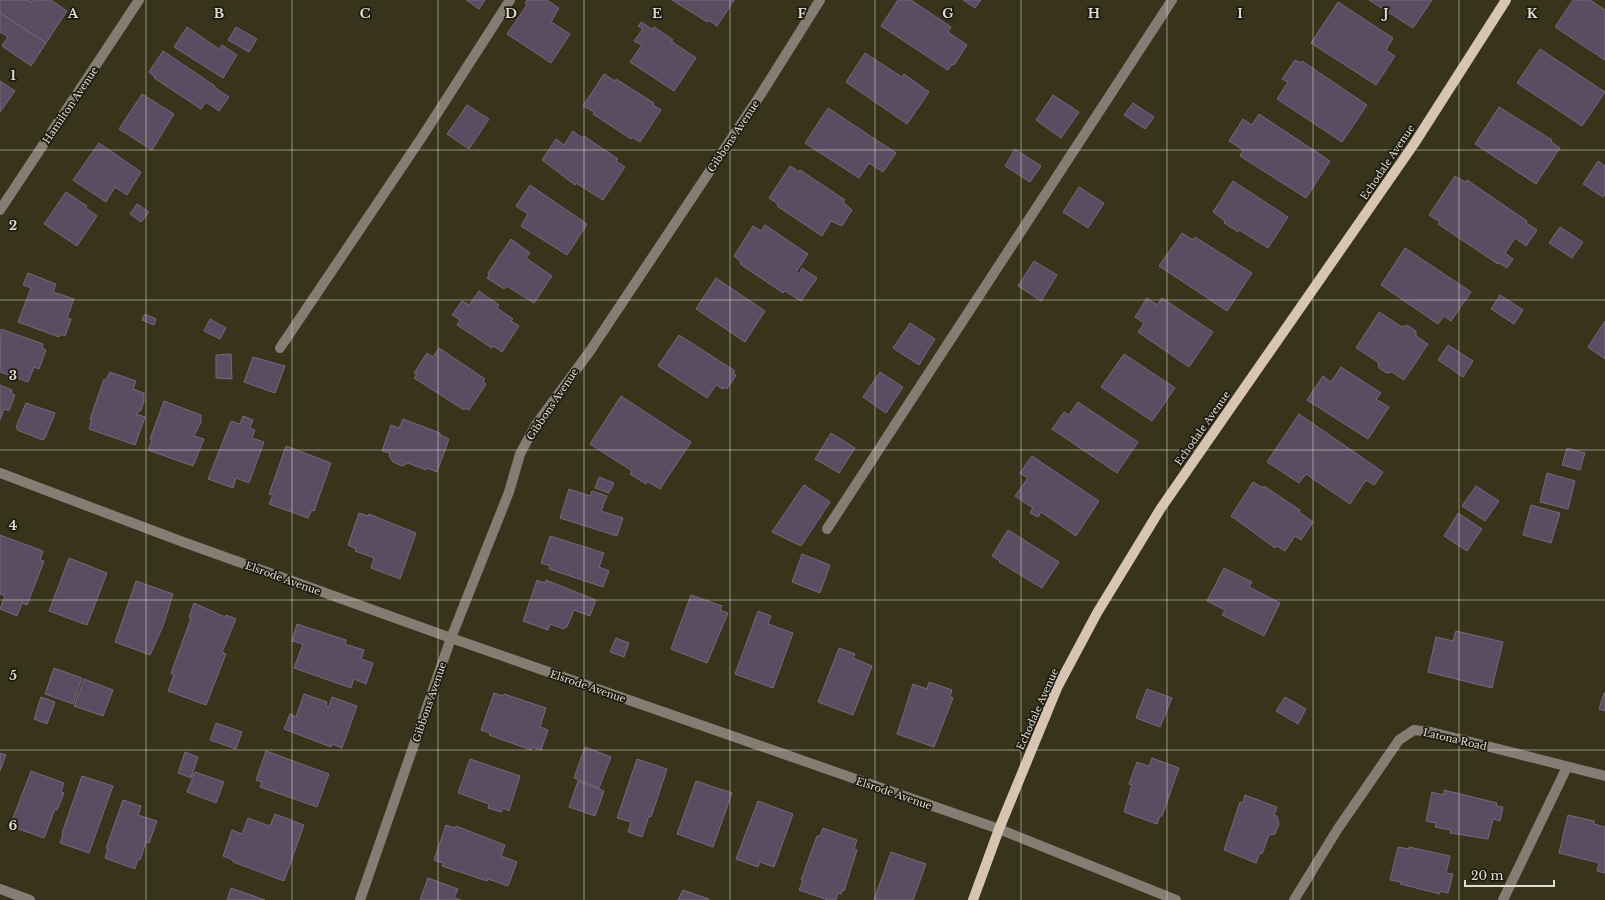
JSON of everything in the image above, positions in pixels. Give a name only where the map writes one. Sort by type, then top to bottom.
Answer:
[{"type":"main road","name":"Echodale Avenue","points":[[973,900],[999,830],[1057,688],[1097,612],[1161,508],[1414,144],[1506,0]]},
{"type":"street","name":"Hamilton Avenue","points":[[0,210],[139,0]]},
{"type":"street","points":[[280,348],[422,137],[510,0]]},
{"type":"street","name":"Gibbons Avenue","points":[[360,900],[451,638],[509,492],[520,454],[535,426],[599,338],[761,94],[820,0]]},
{"type":"street","points":[[827,529],[1172,0]]},
{"type":"street","name":"Elsrode Avenue","points":[[0,473],[183,542],[451,638],[999,830],[1176,900]]},
{"type":"street","name":"Latona Road","points":[[1294,900],[1337,830],[1399,740],[1414,730],[1431,732],[1605,776]]},
{"type":"street","points":[[1503,900],[1567,767]]},
{"type":"street","points":[[0,889],[30,900]]},
{"type":"building","points":[[0,0],[29,0],[32,2],[33,0],[51,0],[67,11],[46,43],[0,13]]},
{"type":"building","points":[[466,0],[485,0],[479,9]]},
{"type":"building","points":[[527,0],[547,0],[559,8],[551,22],[570,34],[551,63],[507,34],[527,5],[525,4]]},
{"type":"building","points":[[672,0],[734,0],[717,26],[708,20],[707,22]]},
{"type":"building","points":[[898,0],[911,0],[951,27],[948,32],[967,45],[954,65],[952,64],[948,70],[881,26]]},
{"type":"building","points":[[963,0],[981,0],[975,8]]},
{"type":"building","points":[[1369,0],[1432,0],[1413,28]]},
{"type":"building","points":[[1573,0],[1590,0],[1605,10],[1605,60],[1555,27]]},
{"type":"building","points":[[1338,2],[1393,38],[1386,50],[1395,56],[1376,85],[1311,43]]},
{"type":"building","points":[[0,13],[46,43],[31,66],[2,46],[8,37],[0,32]]},
{"type":"building","points":[[641,22],[652,29],[654,27],[696,58],[674,91],[630,62],[642,45],[634,41],[643,29],[638,26]]},
{"type":"building","points":[[187,27],[219,49],[222,45],[237,55],[223,78],[174,47]]},
{"type":"building","points":[[236,27],[257,39],[249,52],[228,40]]},
{"type":"building","points":[[1540,49],[1605,92],[1582,126],[1517,83]]},
{"type":"building","points":[[163,51],[229,97],[219,111],[206,102],[201,109],[154,78],[155,77],[149,72]]},
{"type":"building","points":[[865,53],[902,77],[904,74],[929,92],[907,124],[846,82]]},
{"type":"building","points":[[1295,60],[1301,63],[1302,61],[1367,105],[1342,142],[1277,99],[1288,82],[1282,79]]},
{"type":"building","points":[[604,74],[615,81],[616,79],[654,103],[653,105],[661,110],[640,142],[632,137],[631,139],[593,114],[594,112],[583,106]]},
{"type":"building","points":[[0,81],[15,91],[0,112]]},
{"type":"building","points":[[142,94],[174,114],[152,150],[119,129]]},
{"type":"building","points":[[1053,95],[1079,112],[1061,138],[1036,120]]},
{"type":"building","points":[[1133,103],[1154,117],[1145,129],[1124,115]]},
{"type":"building","points":[[467,105],[489,119],[469,149],[447,134]]},
{"type":"building","points":[[1499,107],[1552,140],[1551,142],[1560,148],[1536,184],[1475,144]]},
{"type":"building","points":[[828,108],[896,153],[883,172],[869,163],[859,178],[805,143]]},
{"type":"building","points":[[1259,114],[1330,161],[1306,198],[1240,156],[1243,150],[1229,141],[1243,119],[1252,125]]},
{"type":"building","points":[[573,131],[582,138],[584,136],[618,159],[616,161],[625,167],[603,200],[576,183],[575,185],[542,160],[556,139],[564,145]]},
{"type":"building","points":[[99,143],[141,172],[127,195],[115,187],[106,202],[73,180]]},
{"type":"building","points":[[1015,149],[1041,166],[1030,182],[1005,166]]},
{"type":"building","points":[[1598,161],[1605,166],[1605,195],[1603,197],[1583,184]]},
{"type":"building","points":[[790,166],[799,172],[800,170],[845,200],[843,202],[852,210],[842,226],[831,221],[822,236],[777,206],[778,204],[769,198]]},
{"type":"building","points":[[1455,176],[1465,182],[1467,180],[1527,221],[1526,223],[1537,230],[1526,246],[1515,238],[1505,253],[1513,259],[1507,268],[1499,263],[1498,264],[1438,224],[1440,222],[1429,215]]},
{"type":"building","points":[[1233,181],[1288,217],[1268,248],[1239,230],[1238,232],[1224,223],[1225,221],[1213,212]]},
{"type":"building","points":[[530,185],[587,224],[567,255],[521,226],[528,214],[516,206]]},
{"type":"building","points":[[1079,187],[1104,203],[1088,228],[1063,212]]},
{"type":"building","points":[[66,192],[87,206],[86,208],[97,216],[77,246],[44,224]]},
{"type":"building","points":[[137,204],[149,212],[141,222],[130,214]]},
{"type":"building","points":[[765,225],[808,254],[796,272],[799,274],[802,268],[817,278],[801,301],[785,291],[783,293],[740,264],[741,262],[734,256],[753,226],[761,231]]},
{"type":"building","points":[[1560,227],[1583,242],[1572,258],[1549,243]]},
{"type":"building","points":[[1182,233],[1193,240],[1195,237],[1252,273],[1227,311],[1159,266]]},
{"type":"building","points":[[511,239],[530,253],[526,258],[552,276],[534,303],[507,286],[504,289],[487,278],[489,275],[488,273]]},
{"type":"building","points":[[1405,248],[1471,292],[1451,321],[1444,316],[1438,324],[1381,285]]},
{"type":"building","points":[[1034,261],[1057,275],[1041,301],[1018,286]]},
{"type":"building","points":[[28,273],[56,284],[53,292],[74,299],[67,318],[71,319],[65,336],[60,334],[59,337],[18,322],[31,288],[23,285]]},
{"type":"building","points":[[716,278],[765,311],[745,342],[696,309]]},
{"type":"building","points":[[479,291],[499,305],[497,308],[513,319],[511,321],[519,326],[502,352],[494,346],[492,348],[457,325],[460,320],[452,315],[462,301],[469,305]]},
{"type":"building","points":[[1500,295],[1523,310],[1514,324],[1491,309]]},
{"type":"building","points":[[1147,298],[1157,305],[1162,298],[1213,332],[1189,367],[1138,332],[1144,323],[1135,317]]},
{"type":"building","points":[[1379,312],[1402,327],[1407,325],[1416,331],[1416,336],[1428,344],[1404,380],[1392,372],[1387,373],[1379,368],[1378,362],[1356,348]]},
{"type":"building","points":[[145,314],[156,319],[154,325],[142,320]]},
{"type":"building","points":[[210,319],[226,328],[220,339],[204,331]]},
{"type":"building","points":[[1605,321],[1605,359],[1588,347]]},
{"type":"building","points":[[910,323],[935,339],[919,365],[893,348]]},
{"type":"building","points":[[1,329],[43,344],[42,348],[46,350],[39,369],[34,367],[28,382],[0,372]]},
{"type":"building","points":[[679,335],[735,371],[733,374],[736,375],[727,389],[724,387],[723,389],[716,385],[707,398],[658,366]]},
{"type":"building","points":[[1448,345],[1473,361],[1463,377],[1438,360]]},
{"type":"building","points":[[439,348],[485,379],[483,381],[486,384],[469,410],[465,408],[464,410],[414,378],[417,374],[414,373],[427,353],[433,357]]},
{"type":"building","points":[[231,354],[232,379],[216,378],[216,355]]},
{"type":"building","points":[[1124,354],[1175,388],[1152,421],[1101,387]]},
{"type":"building","points":[[253,357],[285,366],[275,393],[244,382]]},
{"type":"building","points":[[1341,367],[1381,393],[1376,399],[1389,407],[1368,439],[1307,400],[1323,376],[1331,382]]},
{"type":"building","points":[[110,372],[136,381],[133,389],[144,393],[144,401],[141,410],[136,414],[145,417],[135,445],[89,429],[92,419],[90,419],[104,379],[106,380]]},
{"type":"building","points":[[880,372],[903,387],[886,413],[863,397]]},
{"type":"building","points":[[0,385],[12,390],[11,393],[15,395],[9,411],[4,409],[0,420]]},
{"type":"building","points":[[621,396],[691,442],[660,489],[647,481],[646,484],[630,474],[632,471],[590,444]]},
{"type":"building","points":[[164,401],[201,415],[201,422],[194,436],[204,439],[193,466],[148,450],[152,440],[150,439]]},
{"type":"building","points":[[1078,402],[1138,442],[1117,473],[1052,429],[1064,412],[1069,415]]},
{"type":"building","points":[[26,403],[55,413],[43,440],[17,430],[18,428],[16,427]]},
{"type":"building","points":[[1299,414],[1383,472],[1374,485],[1366,480],[1350,504],[1306,474],[1299,483],[1267,462]]},
{"type":"building","points":[[243,416],[253,420],[250,428],[255,430],[252,438],[264,442],[249,483],[236,478],[233,488],[208,479],[231,421],[240,424]]},
{"type":"building","points":[[403,419],[440,433],[440,435],[449,439],[437,472],[427,468],[426,470],[408,463],[402,466],[393,462],[389,456],[390,453],[382,451],[391,425],[399,428]]},
{"type":"building","points":[[831,433],[855,448],[839,473],[815,459]]},
{"type":"building","points":[[286,446],[331,463],[314,511],[312,510],[308,518],[269,504],[273,495],[269,494]]},
{"type":"building","points":[[1567,448],[1585,453],[1580,470],[1562,465]]},
{"type":"building","points":[[1032,456],[1099,501],[1076,536],[1041,512],[1038,517],[1030,513],[1033,508],[1015,496],[1028,478],[1020,473]]},
{"type":"building","points":[[1547,473],[1575,481],[1568,509],[1540,502]]},
{"type":"building","points":[[599,477],[614,483],[609,493],[595,488]]},
{"type":"building","points":[[1253,482],[1263,488],[1264,486],[1300,510],[1299,512],[1313,522],[1301,540],[1295,536],[1285,551],[1277,546],[1275,548],[1231,516]]},
{"type":"building","points":[[804,485],[830,502],[801,546],[772,532]]},
{"type":"building","points":[[1476,486],[1499,501],[1485,521],[1462,506]]},
{"type":"building","points":[[569,489],[590,496],[592,491],[607,496],[601,511],[623,518],[617,536],[560,518]]},
{"type":"building","points":[[1531,505],[1560,513],[1551,543],[1523,535]]},
{"type":"building","points":[[359,513],[368,516],[369,514],[416,533],[400,579],[371,568],[374,558],[355,551],[356,549],[348,545]]},
{"type":"building","points":[[1458,513],[1482,529],[1467,551],[1444,536]]},
{"type":"building","points":[[1008,530],[1059,562],[1042,588],[999,562],[1000,561],[992,556]]},
{"type":"building","points":[[0,535],[43,551],[40,560],[44,561],[27,605],[22,603],[17,616],[0,609],[5,596],[0,594]]},
{"type":"building","points":[[550,536],[604,553],[599,567],[609,571],[603,587],[549,569],[550,566],[541,563]]},
{"type":"building","points":[[802,554],[830,565],[820,593],[792,582]]},
{"type":"building","points":[[69,558],[107,573],[87,625],[49,611]]},
{"type":"building","points":[[1224,568],[1252,582],[1249,587],[1280,603],[1264,636],[1222,615],[1225,610],[1207,601]]},
{"type":"building","points":[[537,580],[545,583],[546,580],[596,600],[590,616],[574,610],[567,627],[564,629],[550,624],[548,630],[523,621]]},
{"type":"building","points":[[136,581],[173,594],[163,626],[150,655],[115,642]]},
{"type":"building","points":[[691,595],[722,606],[720,610],[728,613],[707,663],[671,649]]},
{"type":"building","points":[[194,603],[225,617],[226,615],[236,619],[222,652],[226,654],[206,705],[168,691],[174,675],[171,673],[191,618],[189,617]]},
{"type":"building","points":[[758,611],[771,616],[768,624],[793,633],[773,688],[735,674]]},
{"type":"building","points":[[297,624],[346,640],[345,644],[364,650],[361,659],[373,663],[366,684],[354,679],[351,688],[294,668],[303,644],[292,641]]},
{"type":"building","points":[[1456,631],[1503,642],[1492,688],[1428,672],[1436,637],[1453,641]]},
{"type":"building","points":[[616,638],[629,643],[624,657],[610,652]]},
{"type":"building","points":[[839,648],[855,654],[853,658],[872,666],[853,715],[818,702]]},
{"type":"building","points":[[54,668],[82,678],[73,704],[45,694]]},
{"type":"building","points":[[84,679],[113,690],[103,716],[74,706]]},
{"type":"building","points":[[929,682],[952,690],[950,697],[953,698],[934,747],[897,734],[913,684],[927,689]]},
{"type":"building","points":[[1147,689],[1172,698],[1160,727],[1136,718]]},
{"type":"building","points":[[494,693],[503,696],[504,694],[546,708],[540,727],[548,730],[541,750],[532,747],[531,750],[489,735],[490,733],[481,730]]},
{"type":"building","points":[[1605,693],[1605,711],[1599,709]]},
{"type":"building","points":[[304,694],[327,702],[326,706],[329,707],[332,697],[357,706],[342,748],[332,744],[331,747],[284,729],[290,714],[296,717]]},
{"type":"building","points":[[41,697],[55,702],[47,724],[34,719]]},
{"type":"building","points":[[1285,697],[1306,709],[1298,724],[1276,711]]},
{"type":"building","points":[[216,723],[242,732],[236,749],[210,740]]},
{"type":"building","points":[[585,747],[611,757],[599,788],[574,778]]},
{"type":"building","points":[[266,751],[329,774],[317,807],[260,787],[262,782],[256,780]]},
{"type":"building","points":[[185,752],[198,757],[191,778],[178,773]]},
{"type":"building","points":[[0,753],[6,755],[0,771]]},
{"type":"building","points":[[1152,758],[1179,768],[1162,816],[1160,816],[1157,824],[1124,812],[1132,785],[1129,784],[1137,762],[1149,766]]},
{"type":"building","points":[[470,759],[520,776],[509,811],[503,808],[501,812],[488,808],[489,804],[458,793]]},
{"type":"building","points":[[637,759],[667,769],[651,817],[649,816],[642,837],[628,832],[631,822],[617,818]]},
{"type":"building","points":[[31,771],[64,783],[61,792],[64,793],[57,810],[55,809],[44,838],[10,826]]},
{"type":"building","points":[[195,772],[224,782],[216,803],[187,792]]},
{"type":"building","points":[[82,776],[113,786],[89,853],[60,843],[62,833]]},
{"type":"building","points":[[578,781],[604,791],[595,816],[569,807]]},
{"type":"building","points":[[696,781],[732,793],[713,847],[677,834]]},
{"type":"building","points":[[1444,790],[1497,803],[1496,806],[1503,807],[1500,821],[1493,819],[1488,839],[1450,833],[1451,830],[1435,827],[1436,823],[1426,821],[1432,792],[1444,795]]},
{"type":"building","points":[[1245,795],[1277,807],[1274,815],[1277,816],[1279,824],[1275,834],[1269,835],[1262,854],[1260,853],[1256,863],[1224,850],[1240,802],[1243,803]]},
{"type":"building","points":[[123,800],[141,806],[138,815],[157,821],[149,843],[146,842],[140,860],[138,859],[135,869],[105,858],[108,849],[106,848]]},
{"type":"building","points":[[758,801],[793,814],[774,867],[760,862],[758,867],[736,859]]},
{"type":"building","points":[[275,814],[304,825],[284,881],[233,862],[233,860],[223,856],[232,830],[242,834],[248,818],[270,826]]},
{"type":"building","points":[[1568,815],[1594,821],[1594,824],[1605,827],[1605,873],[1597,871],[1599,863],[1559,853]]},
{"type":"building","points":[[446,825],[455,828],[456,826],[505,845],[501,856],[517,862],[508,886],[488,879],[487,881],[442,866],[443,863],[434,860]]},
{"type":"building","points":[[823,828],[857,840],[854,849],[857,850],[844,891],[842,890],[841,894],[838,893],[836,900],[828,900],[799,890],[803,880],[801,880],[817,836],[820,836]]},
{"type":"building","points":[[1398,847],[1409,849],[1409,847],[1450,856],[1446,873],[1453,874],[1448,893],[1440,891],[1440,894],[1390,880]]},
{"type":"building","points":[[891,852],[926,864],[913,900],[874,900]]},
{"type":"building","points":[[428,878],[458,889],[454,898],[461,900],[420,900]]},
{"type":"building","points":[[231,888],[265,900],[227,900]]},
{"type":"building","points":[[683,890],[709,899],[678,900]]}]
